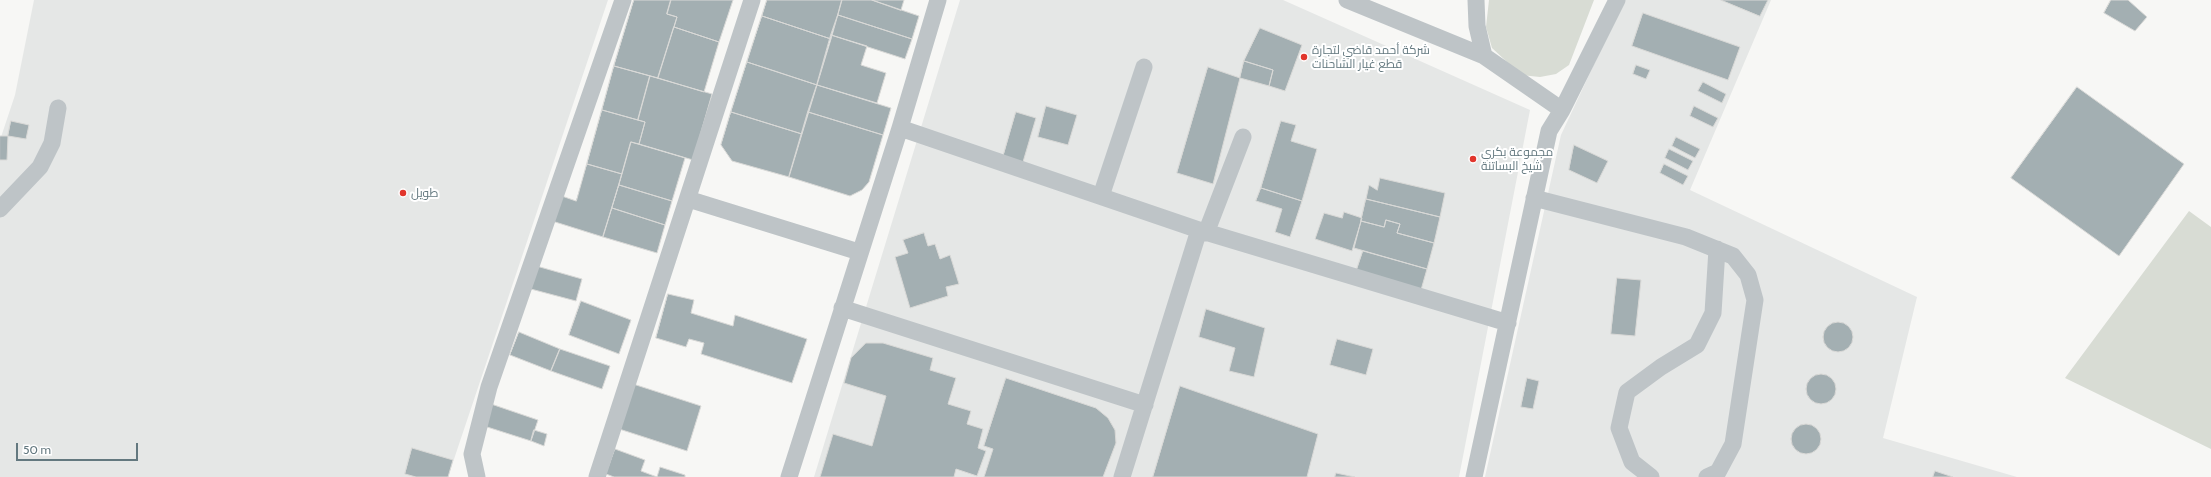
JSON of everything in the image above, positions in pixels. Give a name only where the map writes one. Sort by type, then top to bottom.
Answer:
[{"type":"street","points":[[477,477],[472,454],[489,387],[623,0]]},
{"type":"street","points":[[597,477],[752,0]]},
{"type":"street","points":[[790,477],[859,252],[900,128],[938,0]]},
{"type":"street","points":[[1347,0],[1484,56],[1562,110]]},
{"type":"street","points":[[1476,0],[1478,26],[1484,56]]},
{"type":"street","points":[[1474,477],[1549,131],[1562,110],[1617,0]]},
{"type":"street","points":[[1101,196],[1144,67]]},
{"type":"street","points":[[0,210],[40,167],[52,143],[58,108]]},
{"type":"street","points":[[900,128],[1203,231],[1508,323]]},
{"type":"street","points":[[1122,477],[1203,231],[1243,137]]},
{"type":"street","points":[[1534,198],[1686,237],[1733,256],[1748,275],[1755,300],[1733,444],[1718,472],[1707,477]]},
{"type":"street","points":[[688,199],[859,252]]},
{"type":"street","points":[[1651,477],[1632,462],[1618,428],[1627,392],[1661,367],[1697,345],[1714,313],[1717,249]]},
{"type":"street","points":[[842,308],[1145,405]]},
{"type":"shaded area","points":[[34,0],[608,0],[448,477],[0,477],[0,140],[15,95]]},
{"type":"shaded area","points":[[960,0],[1283,0],[1530,110],[1459,477],[814,477]]},
{"type":"shaded area","points":[[1489,0],[1594,0],[1569,65],[1556,74],[1540,77],[1521,75],[1492,48],[1486,27]]},
{"type":"shaded area","points":[[1624,0],[1771,0],[1690,190],[1917,297],[1883,438],[2017,477],[1485,477],[1561,135]]},
{"type":"shaded area","points":[[2189,211],[2211,227],[2211,449],[2065,378]]},
{"type":"building","points":[[634,0],[671,0],[667,14],[677,17],[658,78],[614,66]]},
{"type":"building","points":[[671,0],[733,0],[719,42],[674,27],[677,17],[667,14]]},
{"type":"building","points":[[767,0],[842,0],[831,39],[762,16]]},
{"type":"building","points":[[842,0],[872,0],[919,16],[912,39],[838,15]]},
{"type":"building","points":[[872,0],[904,0],[901,10]]},
{"type":"building","points":[[1721,0],[1768,0],[1760,16]]},
{"type":"building","points":[[2111,0],[2128,0],[2147,17],[2135,31],[2104,13]]},
{"type":"building","points":[[1643,13],[1740,47],[1728,80],[1632,46]]},
{"type":"building","points":[[838,15],[912,39],[905,59],[831,35]]},
{"type":"building","points":[[762,16],[831,39],[817,85],[747,62]]},
{"type":"building","points":[[674,27],[719,42],[704,92],[658,78]]},
{"type":"building","points":[[1260,28],[1302,45],[1285,91],[1269,86],[1273,70],[1244,61]]},
{"type":"building","points":[[831,35],[867,46],[861,65],[886,73],[877,103],[817,85]]},
{"type":"building","points":[[1244,61],[1273,70],[1269,86],[1240,78]]},
{"type":"building","points":[[747,62],[817,85],[802,134],[731,112]]},
{"type":"building","points":[[1636,65],[1650,70],[1646,79],[1633,74]]},
{"type":"building","points":[[614,66],[650,76],[638,120],[602,110]]},
{"type":"building","points":[[1208,67],[1240,78],[1213,184],[1177,173]]},
{"type":"building","points":[[650,76],[712,94],[693,160],[639,144],[645,122],[638,120]]},
{"type":"building","points":[[1703,82],[1726,94],[1722,103],[1698,91]]},
{"type":"building","points":[[817,85],[891,108],[883,135],[808,112]]},
{"type":"building","points":[[2077,87],[2184,164],[2119,256],[2011,178]]},
{"type":"building","points":[[1046,106],[1077,115],[1068,145],[1038,137]]},
{"type":"building","points":[[1694,106],[1718,118],[1713,127],[1690,116]]},
{"type":"building","points":[[602,110],[645,122],[639,144],[631,142],[622,174],[587,164]]},
{"type":"building","points":[[731,112],[802,134],[789,177],[732,161],[721,145]]},
{"type":"building","points":[[808,112],[883,135],[869,182],[862,190],[850,196],[789,177]]},
{"type":"building","points":[[1016,112],[1036,118],[1023,162],[1003,157]]},
{"type":"building","points":[[11,121],[29,125],[26,139],[8,136]]},
{"type":"building","points":[[1281,121],[1296,125],[1291,141],[1317,149],[1302,201],[1261,188]]},
{"type":"building","points":[[0,136],[8,136],[7,160],[0,160]]},
{"type":"building","points":[[1676,137],[1700,149],[1695,158],[1672,146]]},
{"type":"building","points":[[631,142],[685,158],[672,201],[619,185]]},
{"type":"building","points":[[1574,145],[1608,161],[1597,183],[1569,170]]},
{"type":"building","points":[[1669,149],[1693,161],[1688,170],[1665,158]]},
{"type":"building","points":[[587,164],[622,174],[603,237],[552,221],[559,195],[576,201]]},
{"type":"building","points":[[1664,164],[1688,176],[1683,185],[1660,173]]},
{"type":"building","points":[[1380,178],[1445,193],[1440,217],[1366,199],[1369,185],[1377,190]]},
{"type":"building","points":[[619,185],[672,201],[665,225],[612,208]]},
{"type":"building","points":[[1261,188],[1302,201],[1290,237],[1275,232],[1282,209],[1256,201]]},
{"type":"building","points":[[1366,199],[1440,217],[1434,243],[1397,233],[1400,224],[1386,220],[1384,227],[1361,221]]},
{"type":"building","points":[[612,208],[665,225],[657,253],[603,237]]},
{"type":"building","points":[[1344,212],[1362,218],[1352,251],[1315,239],[1324,213],[1342,218]]},
{"type":"building","points":[[1386,220],[1400,224],[1397,233],[1434,243],[1427,269],[1354,248],[1361,221],[1384,227]]},
{"type":"building","points":[[924,233],[928,246],[935,244],[940,259],[950,255],[959,284],[946,287],[948,296],[910,308],[895,257],[908,253],[903,240]]},
{"type":"building","points":[[1363,251],[1427,269],[1421,290],[1356,272]]},
{"type":"building","points":[[533,265],[582,279],[576,301],[527,288]]},
{"type":"building","points":[[1617,278],[1641,280],[1635,336],[1611,334]]},
{"type":"building","points":[[668,294],[694,300],[691,313],[733,326],[735,315],[807,339],[792,383],[701,354],[704,343],[689,339],[686,347],[656,338]]},
{"type":"building","points":[[581,301],[631,320],[619,354],[569,335]]},
{"type":"building","points":[[1206,309],[1265,328],[1254,377],[1229,371],[1235,348],[1199,337]]},
{"type":"building","points":[[1838,322],[1844,323],[1852,331],[1852,343],[1844,351],[1838,352],[1832,351],[1824,343],[1823,337],[1824,331],[1832,323]]},
{"type":"building","points":[[519,332],[560,349],[551,371],[510,355]]},
{"type":"building","points":[[1337,339],[1373,349],[1366,375],[1330,365]]},
{"type":"building","points":[[866,343],[883,343],[933,358],[930,370],[956,378],[948,404],[971,411],[967,424],[983,429],[978,448],[986,451],[977,476],[956,469],[954,477],[820,477],[833,434],[872,446],[886,396],[844,383],[851,358]]},
{"type":"building","points":[[560,349],[610,366],[602,389],[551,371]]},
{"type":"building","points":[[1821,374],[1827,375],[1835,383],[1835,395],[1827,403],[1821,404],[1815,403],[1807,395],[1806,389],[1807,383],[1815,375]]},
{"type":"building","points":[[1006,378],[1096,408],[1108,418],[1115,430],[1116,443],[1103,477],[984,477],[993,449],[984,446]]},
{"type":"building","points":[[1527,378],[1539,381],[1533,409],[1521,407]]},
{"type":"building","points":[[627,382],[701,406],[687,451],[613,427]]},
{"type":"building","points":[[1180,386],[1318,434],[1307,477],[1153,477]]},
{"type":"building","points":[[491,404],[538,420],[531,441],[484,426]]},
{"type":"building","points":[[1806,424],[1812,425],[1820,433],[1820,445],[1812,453],[1806,454],[1800,453],[1792,445],[1791,439],[1792,433],[1800,425]]},
{"type":"building","points":[[534,430],[547,434],[544,446],[531,441]]},
{"type":"building","points":[[412,448],[453,460],[448,477],[416,477],[405,474]]},
{"type":"building","points":[[615,449],[645,460],[641,471],[657,477],[614,477],[606,474]]},
{"type":"building","points":[[660,467],[685,475],[685,477],[657,477]]},
{"type":"building","points":[[1935,471],[1953,477],[1933,477]]},
{"type":"building","points":[[1336,473],[1355,477],[1335,477]]},
{"type":"place","name":"شركة أحمد قاضي لتجارة قطع غيار الشاحنات","points":[[1304,57]]},
{"type":"place","name":"مجموعة بكري شيخ البساتنة","points":[[1473,159]]},
{"type":"place","name":"طويل","points":[[403,193]]}]
